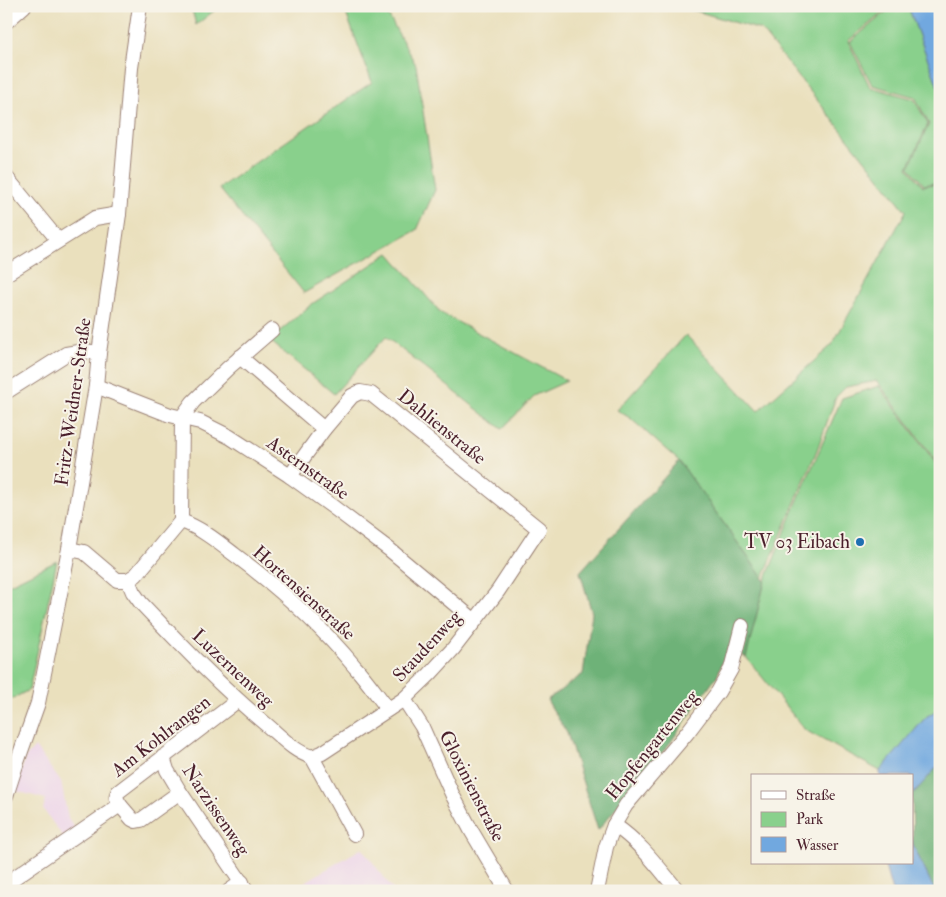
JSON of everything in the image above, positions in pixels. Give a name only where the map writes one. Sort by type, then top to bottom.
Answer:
[{"type":"street","points":[[6,22],[24,6]]},
{"type":"street","name":"Fritz-Weidner-Straße","points":[[6,796],[38,703],[69,549],[96,386],[119,214],[131,68],[140,6]]},
{"type":"street","points":[[6,177],[58,240]]},
{"type":"street","points":[[6,274],[94,218],[119,214]]},
{"type":"street","points":[[69,549],[84,552],[117,580],[128,580],[136,575],[181,520],[182,417],[193,402],[240,357],[272,330]]},
{"type":"street","points":[[6,392],[66,354],[84,351],[99,353]]},
{"type":"street","points":[[240,357],[324,429]]},
{"type":"street","name":"Asternstraße","points":[[96,386],[170,414],[200,422],[230,437],[290,476],[390,550],[475,622]]},
{"type":"street","name":"Dahlienstraße","points":[[290,476],[324,429],[352,396],[360,392],[370,394],[539,529]]},
{"type":"street","name":"Hortensienstraße","points":[[181,520],[210,536],[256,570],[297,607],[341,650],[388,709]]},
{"type":"street","name":"Staudenweg","points":[[312,757],[322,753],[404,699],[453,649],[475,622],[539,529]]},
{"type":"street","name":"Luzernenweg","points":[[128,580],[140,604],[237,701],[294,748],[312,757]]},
{"type":"street","name":"Hopfengartenweg","points":[[597,891],[606,847],[614,825],[626,805],[692,727],[718,692],[731,669],[742,626]]},
{"type":"street","name":"Gloxinienstraße","points":[[404,699],[422,727],[472,832],[507,891]]},
{"type":"street","name":"Am Kohlrangen","points":[[180,792],[141,820],[136,821],[120,805],[116,795],[237,701]]},
{"type":"street","name":"Narzissenweg","points":[[163,757],[167,770],[180,792],[245,886],[229,891]]},
{"type":"street","points":[[312,757],[354,834]]},
{"type":"street","name":"Am Kohlrangen","points":[[6,885],[120,805]]},
{"type":"street","points":[[614,825],[629,835],[640,846],[678,891]]},
{"type":"shaded area","points":[[35,747],[61,782],[68,818],[75,828],[63,837],[43,809],[46,799],[16,791],[25,758]]},
{"type":"shaded area","points":[[362,848],[394,891],[290,891]]},
{"type":"green space","points":[[191,6],[220,6],[196,25]]},
{"type":"green space","points":[[347,6],[383,6],[416,65],[435,190],[417,230],[304,293],[219,188],[372,82],[344,8]]},
{"type":"green space","points":[[679,6],[891,6],[848,41],[870,87],[914,99],[928,124],[908,168],[923,186],[940,183],[940,467],[877,381],[846,387],[836,397],[817,450],[763,578],[679,461],[630,418],[617,410],[686,335],[758,411],[832,345],[906,211],[761,30]]},
{"type":"green space","points":[[893,6],[908,6],[940,92],[940,182],[924,185],[909,167],[929,124],[915,97],[872,85],[850,42]]},
{"type":"green space","points":[[389,253],[441,313],[567,381],[534,396],[502,429],[386,337],[334,394],[269,340],[312,304]]},
{"type":"green space","name":"TV 03 Eibach","points":[[879,386],[940,469],[940,708],[926,717],[880,771],[805,730],[746,657],[765,581],[842,398]]},
{"type":"green space","points":[[679,461],[765,581],[746,657],[728,649],[717,676],[670,743],[598,830],[567,733],[547,700],[583,674],[592,613],[580,572]]},
{"type":"green space","points":[[57,561],[29,690],[6,702],[6,586]]},
{"type":"green space","points":[[940,764],[940,891],[935,891],[914,847],[914,793]]},
{"type":"water","points":[[908,6],[940,6],[940,92]]},
{"type":"water","points":[[940,708],[940,764],[914,793],[914,774],[880,774],[880,771],[926,717]]},
{"type":"water","points":[[914,847],[935,891],[892,891],[884,864],[914,864]]},
{"type":"place","name":"TV 03 Eibach","points":[[860,542]]}]
